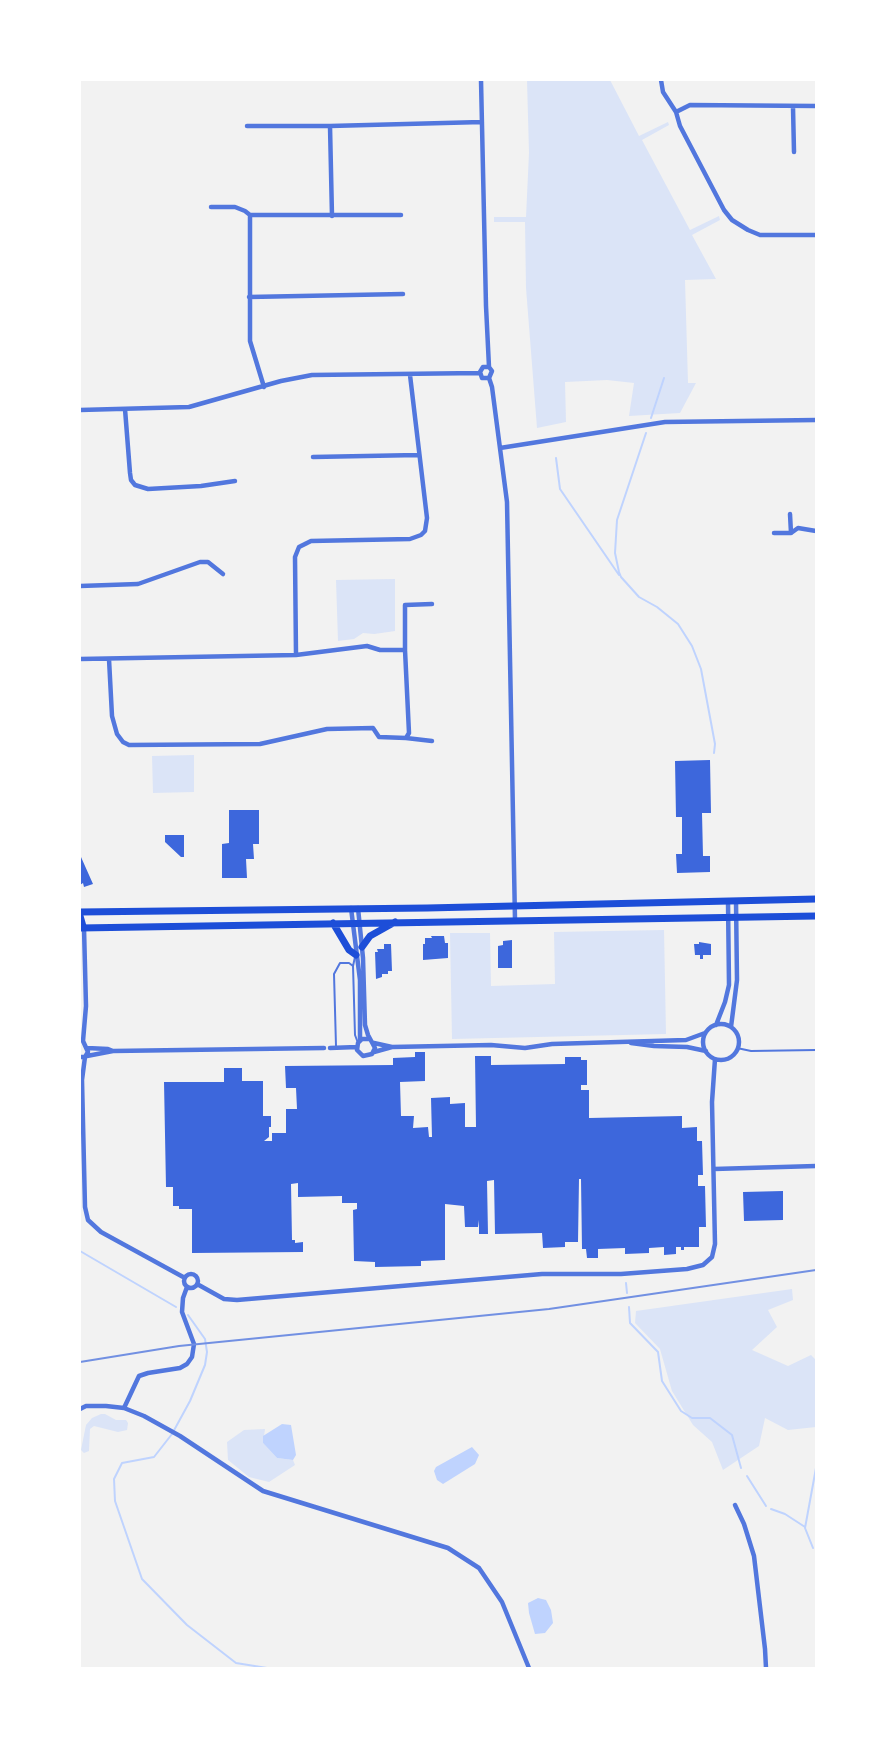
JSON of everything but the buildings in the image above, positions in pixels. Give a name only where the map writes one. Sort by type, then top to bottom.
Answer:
[{"type":"main road","points":[[816,899],[80,913],[82,928],[816,915]]},
{"type":"main road","points":[[362,947],[370,936],[395,922]]},
{"type":"main road","points":[[333,923],[350,950],[356,955]]},
{"type":"street","points":[[481,80],[486,306],[489,367],[492,373],[489,378],[507,502],[515,921]]},
{"type":"street","points":[[661,80],[667,101],[676,112],[680,126],[724,210],[732,220],[760,235],[816,235]]},
{"type":"street","points":[[676,112],[690,105],[816,106]]},
{"type":"street","points":[[793,107],[794,152]]},
{"type":"street","points":[[247,126],[482,122]]},
{"type":"street","points":[[330,126],[332,216]]},
{"type":"street","points":[[211,207],[235,207],[250,215],[401,215]]},
{"type":"street","points":[[250,215],[250,341],[264,387]]},
{"type":"street","points":[[249,297],[403,294]]},
{"type":"street","points":[[480,373],[483,367],[489,367]]},
{"type":"street","points":[[80,410],[189,407],[281,381],[312,375],[480,373]]},
{"type":"street","points":[[480,373],[482,378],[489,378]]},
{"type":"street","points":[[296,655],[295,557],[299,547],[311,541],[410,539],[421,536],[425,531],[427,525],[410,375]]},
{"type":"street","points":[[125,409],[130,473],[135,485],[148,489],[201,486],[235,481]]},
{"type":"street","points":[[500,448],[665,422],[816,420]]},
{"type":"street","points":[[313,457],[418,455]]},
{"type":"street","points":[[790,514],[791,533]]},
{"type":"street","points":[[774,533],[791,533],[798,528],[816,531]]},
{"type":"street","points":[[80,586],[138,584],[200,562],[208,562],[223,574]]},
{"type":"street","points":[[406,738],[409,733],[405,605],[432,604]]},
{"type":"street","points":[[80,659],[296,655],[367,646],[380,650],[405,650]]},
{"type":"street","points":[[109,659],[112,716],[117,734],[123,742],[129,745],[260,744],[319,730],[372,728],[380,737],[432,741]]},
{"type":"street","points":[[716,1025],[729,985],[732,901]]},
{"type":"street","points":[[354,908],[362,947],[365,1025],[374,1052]]},
{"type":"street","points":[[731,1027],[737,988],[732,917]]},
{"type":"street","points":[[356,923],[356,955],[360,980],[358,1044],[359,1053],[363,1056],[392,1047],[491,1045],[525,1048],[552,1044],[686,1040],[721,1024],[731,1027],[738,1037],[737,1048],[726,1059],[715,1059],[706,1051],[687,1047],[627,1042]]},
{"type":"street","points":[[82,928],[86,1006],[82,1080],[85,1207],[88,1220],[92,1226],[102,1232],[185,1278]]},
{"type":"street","points":[[705,1033],[703,1042],[706,1051]]},
{"type":"street","points":[[84,1057],[113,1051],[336,1048],[372,1041],[392,1047]]},
{"type":"street","points":[[84,1047],[113,1051]]},
{"type":"street","points":[[197,1284],[224,1299],[237,1300],[556,1273],[621,1274],[696,1268],[710,1260],[714,1249],[712,1102],[715,1059]]},
{"type":"street","points":[[80,1072],[82,1080]]},
{"type":"street","points":[[714,1169],[816,1166]]},
{"type":"street","points":[[124,1408],[139,1376],[180,1368],[192,1357],[194,1344],[182,1312],[187,1287],[184,1284],[185,1278],[190,1274],[194,1275],[198,1280],[197,1284]]},
{"type":"street","points":[[187,1287],[194,1287],[197,1284]]},
{"type":"street","points":[[80,1409],[97,1405],[124,1408],[165,1427],[263,1491],[448,1548],[479,1568],[502,1602],[530,1668]]},
{"type":"street","points":[[735,1506],[744,1524],[754,1556],[766,1668]]},
{"type":"lane","points":[[356,955],[353,966],[355,1035],[358,1044]]},
{"type":"lane","points":[[336,1048],[334,974],[340,963],[349,963],[353,966]]},
{"type":"lane","points":[[737,1048],[751,1051],[816,1050]]},
{"type":"shaded area","points":[[527,80],[610,80],[639,136],[668,122],[669,125],[642,140],[690,230],[719,216],[720,220],[692,235],[716,279],[685,280],[688,383],[696,383],[680,413],[629,416],[634,383],[607,380],[565,382],[566,422],[537,428],[526,288],[525,222],[494,222],[494,217],[526,217],[529,153]]},
{"type":"shaded area","points":[[395,579],[395,631],[363,633],[354,639],[338,641],[336,580]]},
{"type":"shaded area","points":[[194,755],[194,792],[153,793],[152,756]]},
{"type":"shaded area","points":[[664,930],[666,1034],[452,1039],[450,933],[490,933],[491,986],[555,984],[554,932]]},
{"type":"shaded area","points":[[792,1289],[793,1300],[768,1310],[777,1327],[752,1350],[788,1366],[811,1355],[816,1360],[816,1427],[788,1430],[765,1418],[759,1446],[723,1470],[712,1442],[693,1425],[672,1391],[660,1349],[635,1323],[636,1311]]},
{"type":"shaded area","points":[[101,1414],[116,1420],[126,1420],[127,1430],[118,1432],[94,1426],[90,1429],[89,1451],[84,1453],[81,1450],[86,1425],[92,1418]]},
{"type":"shaded area","points":[[265,1429],[263,1443],[277,1458],[293,1460],[295,1465],[269,1482],[249,1477],[228,1460],[227,1442],[244,1430]]},
{"type":"water","points":[[282,1424],[291,1425],[296,1455],[293,1460],[277,1458],[263,1443],[263,1436]]},
{"type":"water","points":[[472,1447],[479,1455],[475,1464],[443,1484],[437,1480],[434,1471],[436,1467]]},
{"type":"water","points":[[538,1598],[546,1600],[551,1610],[553,1623],[545,1633],[535,1634],[528,1603]]},
{"type":"waterway","points":[[651,418],[664,378]]},
{"type":"waterway","points":[[646,433],[617,520],[615,553],[619,572],[639,597],[657,607],[678,624],[692,646],[701,669],[715,744],[714,753]]},
{"type":"waterway","points":[[556,458],[560,489],[619,575]]},
{"type":"waterway","points":[[80,1251],[176,1307]]},
{"type":"waterway","points":[[626,1283],[627,1293]]},
{"type":"waterway","points":[[629,1307],[630,1323],[658,1352],[662,1381],[681,1411],[692,1418],[710,1418],[732,1435],[741,1468]]},
{"type":"waterway","points":[[188,1315],[205,1339],[207,1352],[205,1365],[190,1401],[172,1434],[154,1457],[122,1463],[114,1479],[115,1501],[142,1579],[187,1625],[236,1663],[267,1668]]},
{"type":"waterway","points":[[813,1548],[805,1528],[816,1468]]},
{"type":"waterway","points":[[747,1476],[766,1506]]},
{"type":"waterway","points":[[771,1509],[785,1514],[805,1527]]},
{"type":"railway","points":[[80,1362],[179,1346],[549,1309],[816,1270]]}]
